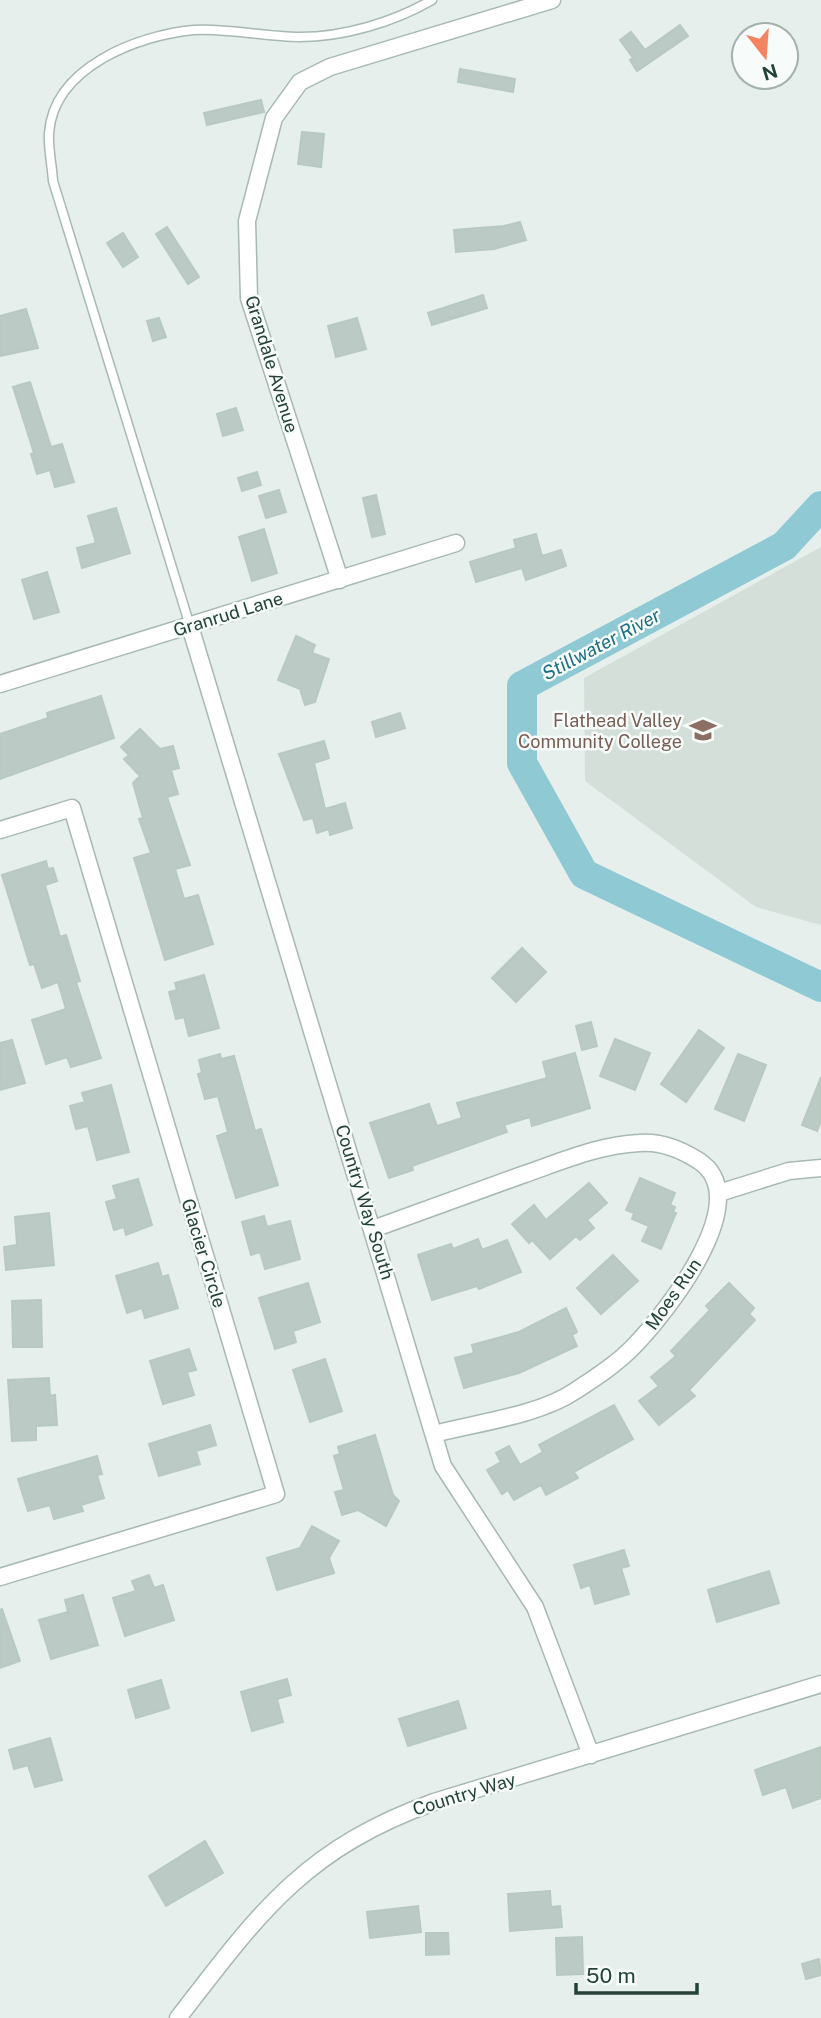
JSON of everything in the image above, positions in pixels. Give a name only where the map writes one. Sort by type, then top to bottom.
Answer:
[{"type":"street","name":"Grandale Avenue","points":[[340,580],[249,298],[247,221],[274,118],[300,82],[330,67],[552,0]]},
{"type":"street","name":"Granrud Lane","points":[[0,684],[456,543]]},
{"type":"street","name":"Country Way South","points":[[190,626],[443,1466],[535,1607],[591,1755]]},
{"type":"street","name":"Glacier Circle","points":[[0,830],[72,808],[276,1494],[0,1577]]},
{"type":"street","points":[[373,1229],[594,1150],[642,1142],[680,1150],[708,1167],[719,1193],[789,1171],[821,1168]]},
{"type":"street","name":"Moes Run","points":[[434,1434],[535,1409],[572,1393],[633,1348],[662,1314],[699,1259],[717,1214],[719,1193]]},
{"type":"street","name":"Country Way","points":[[178,2018],[271,1902],[336,1847],[403,1813],[821,1684]]},
{"type":"lane","points":[[190,626],[53,181],[49,132],[61,98],[89,66],[141,42],[194,30],[302,37],[364,27],[409,13],[432,0]]},
{"type":"shaded area","name":"Flathead Valley Community College","points":[[821,547],[821,925],[756,907],[585,781],[584,678]]},
{"type":"building","points":[[680,25],[688,36],[637,71],[630,60],[633,58],[620,40],[631,32],[645,50]]},
{"type":"building","points":[[460,69],[515,79],[513,92],[458,82]]},
{"type":"building","points":[[261,100],[264,112],[207,125],[204,113]]},
{"type":"building","points":[[302,132],[324,134],[321,167],[298,164]]},
{"type":"building","points":[[520,222],[526,240],[494,249],[456,252],[454,230]]},
{"type":"building","points":[[167,227],[199,277],[188,284],[156,234]]},
{"type":"building","points":[[123,233],[138,257],[123,267],[107,243]]},
{"type":"building","points":[[483,295],[487,308],[432,325],[428,313]]},
{"type":"building","points":[[26,309],[38,348],[0,356],[0,316]]},
{"type":"building","points":[[159,318],[166,337],[153,341],[147,321]]},
{"type":"building","points":[[357,318],[366,349],[336,357],[328,326]]},
{"type":"building","points":[[30,382],[51,447],[62,444],[74,482],[55,487],[50,470],[37,474],[31,454],[34,453],[13,387]]},
{"type":"building","points":[[236,408],[243,430],[223,436],[217,414]]},
{"type":"building","points":[[257,472],[261,485],[242,491],[238,478]]},
{"type":"building","points":[[279,490],[286,512],[266,518],[259,496]]},
{"type":"building","points":[[376,495],[385,534],[372,537],[363,498]]},
{"type":"building","points":[[116,508],[130,553],[82,568],[77,548],[96,543],[88,516]]},
{"type":"building","points":[[264,529],[277,573],[252,581],[239,537]]},
{"type":"building","points":[[536,534],[542,556],[561,550],[566,566],[526,580],[522,568],[476,582],[470,562],[516,548],[514,540]]},
{"type":"building","points":[[47,572],[59,612],[34,619],[22,580]]},
{"type":"building","points":[[296,636],[315,645],[312,653],[329,659],[315,702],[305,705],[300,689],[278,680]]},
{"type":"building","points":[[101,696],[114,738],[0,779],[0,734],[48,718],[47,713]]},
{"type":"building","points":[[400,713],[405,728],[376,737],[372,722]]},
{"type":"building","points":[[140,729],[160,749],[173,746],[179,768],[171,770],[178,794],[167,797],[190,865],[175,869],[184,899],[198,895],[213,944],[165,960],[134,858],[151,853],[139,819],[143,818],[133,783],[140,776],[124,759],[129,755],[121,747]]},
{"type":"building","points":[[324,741],[329,758],[314,763],[325,809],[345,803],[352,828],[330,835],[329,829],[317,833],[313,818],[304,820],[279,754]]},
{"type":"building","points":[[46,861],[48,869],[53,868],[57,881],[45,885],[60,937],[66,935],[80,981],[76,982],[101,1058],[71,1067],[67,1057],[46,1064],[32,1020],[66,1009],[58,982],[42,988],[34,964],[30,965],[2,875]]},
{"type":"building","points":[[522,948],[546,972],[516,1002],[492,978]]},
{"type":"building","points":[[204,975],[219,1028],[189,1036],[184,1017],[176,1019],[169,992],[177,990],[175,983]]},
{"type":"building","points":[[591,1022],[597,1046],[582,1050],[576,1026]]},
{"type":"building","points":[[699,1030],[724,1048],[686,1102],[661,1084]]},
{"type":"building","points":[[615,1039],[650,1053],[635,1090],[600,1076]]},
{"type":"building","points":[[12,1040],[25,1083],[0,1090],[0,1043]]},
{"type":"building","points":[[575,1053],[590,1108],[532,1126],[530,1117],[504,1125],[507,1132],[412,1166],[413,1170],[389,1178],[370,1123],[429,1104],[437,1126],[462,1118],[457,1103],[547,1078],[543,1062]]},
{"type":"building","points":[[220,1054],[221,1059],[234,1056],[255,1131],[261,1129],[278,1185],[236,1198],[217,1136],[228,1132],[218,1096],[205,1099],[198,1074],[202,1073],[199,1060]]},
{"type":"building","points":[[738,1054],[766,1065],[744,1121],[715,1109]]},
{"type":"building","points":[[821,1077],[821,1121],[817,1131],[802,1125]]},
{"type":"building","points":[[111,1085],[129,1152],[97,1160],[88,1126],[76,1129],[70,1106],[85,1102],[82,1093]]},
{"type":"building","points":[[640,1178],[675,1193],[670,1205],[675,1207],[673,1212],[676,1213],[661,1249],[642,1241],[649,1226],[632,1219],[634,1213],[626,1210]]},
{"type":"building","points":[[138,1179],[152,1225],[126,1235],[124,1227],[114,1230],[106,1202],[117,1199],[113,1186]]},
{"type":"building","points":[[589,1183],[607,1203],[587,1220],[594,1228],[580,1240],[576,1236],[550,1259],[532,1240],[529,1243],[512,1224],[534,1205],[546,1220]]},
{"type":"building","points":[[49,1213],[54,1265],[6,1270],[4,1247],[17,1245],[15,1217]]},
{"type":"building","points":[[264,1216],[267,1227],[290,1221],[300,1259],[265,1269],[260,1252],[251,1255],[242,1222]]},
{"type":"building","points":[[478,1239],[482,1250],[507,1240],[521,1272],[479,1289],[477,1286],[432,1300],[418,1255],[451,1244],[453,1249]]},
{"type":"building","points":[[613,1255],[638,1281],[601,1314],[577,1288]]},
{"type":"building","points":[[158,1263],[162,1277],[168,1275],[178,1308],[145,1318],[142,1308],[127,1313],[116,1276]]},
{"type":"building","points":[[308,1283],[320,1322],[293,1331],[296,1342],[275,1349],[259,1298]]},
{"type":"building","points":[[729,1283],[754,1308],[749,1314],[755,1320],[689,1390],[695,1396],[659,1425],[639,1401],[659,1386],[651,1377],[676,1356],[671,1351],[710,1310],[706,1306]]},
{"type":"building","points":[[41,1300],[42,1347],[13,1347],[12,1301]]},
{"type":"building","points":[[566,1308],[577,1332],[572,1335],[577,1346],[519,1373],[464,1388],[455,1358],[474,1353],[472,1345],[519,1332]]},
{"type":"building","points":[[189,1349],[196,1370],[187,1372],[194,1395],[163,1404],[150,1361]]},
{"type":"building","points":[[325,1359],[342,1411],[310,1422],[293,1370]]},
{"type":"building","points":[[49,1378],[50,1396],[55,1395],[57,1425],[36,1426],[36,1440],[12,1441],[8,1380]]},
{"type":"building","points":[[614,1405],[633,1439],[574,1472],[578,1478],[546,1495],[541,1485],[514,1500],[508,1490],[502,1494],[487,1470],[501,1462],[496,1453],[509,1446],[520,1465],[543,1452],[539,1445]]},
{"type":"building","points":[[210,1425],[216,1445],[196,1451],[200,1464],[159,1476],[149,1444]]},
{"type":"building","points":[[375,1435],[393,1495],[399,1501],[386,1526],[358,1510],[342,1515],[335,1492],[344,1490],[334,1456],[340,1454],[338,1447]]},
{"type":"building","points":[[97,1456],[102,1474],[97,1475],[104,1498],[81,1505],[83,1511],[54,1519],[50,1505],[28,1511],[18,1479]]},
{"type":"building","points":[[312,1526],[339,1541],[329,1558],[334,1573],[277,1590],[267,1558],[300,1548]]},
{"type":"building","points":[[624,1550],[629,1566],[621,1568],[629,1594],[595,1604],[590,1585],[581,1588],[574,1565]]},
{"type":"building","points":[[769,1571],[779,1603],[717,1622],[708,1590]]},
{"type":"building","points":[[149,1575],[154,1588],[163,1585],[174,1620],[125,1636],[113,1598],[136,1591],[132,1581]]},
{"type":"building","points":[[83,1595],[98,1645],[51,1659],[39,1620],[68,1612],[65,1600]]},
{"type":"building","points":[[2,1609],[20,1661],[0,1668],[0,1610]]},
{"type":"building","points":[[287,1679],[291,1695],[277,1699],[283,1722],[252,1731],[241,1692]]},
{"type":"building","points":[[161,1680],[169,1708],[136,1718],[128,1690]]},
{"type":"building","points":[[458,1701],[466,1728],[408,1746],[399,1719]]},
{"type":"building","points":[[50,1738],[62,1780],[35,1787],[28,1765],[14,1769],[9,1750]]},
{"type":"building","points":[[821,1747],[821,1798],[793,1808],[786,1787],[763,1795],[755,1770]]},
{"type":"building","points":[[205,1841],[223,1873],[166,1906],[149,1876]]},
{"type":"building","points":[[550,1891],[551,1907],[560,1906],[562,1927],[510,1931],[508,1894]]},
{"type":"building","points":[[418,1906],[421,1932],[370,1938],[367,1912]]},
{"type":"building","points":[[426,1933],[448,1933],[449,1954],[426,1955]]},
{"type":"building","points":[[582,1937],[583,1974],[557,1975],[556,1938]]},
{"type":"building","points":[[819,1959],[821,1975],[806,1979],[802,1964]]},
{"type":"waterway","name":"Stillwater River","points":[[821,506],[784,546],[522,686],[522,763],[584,874],[821,987]]},
{"type":"place","name":"Flathead Valley Community College","points":[[703,730]]}]
